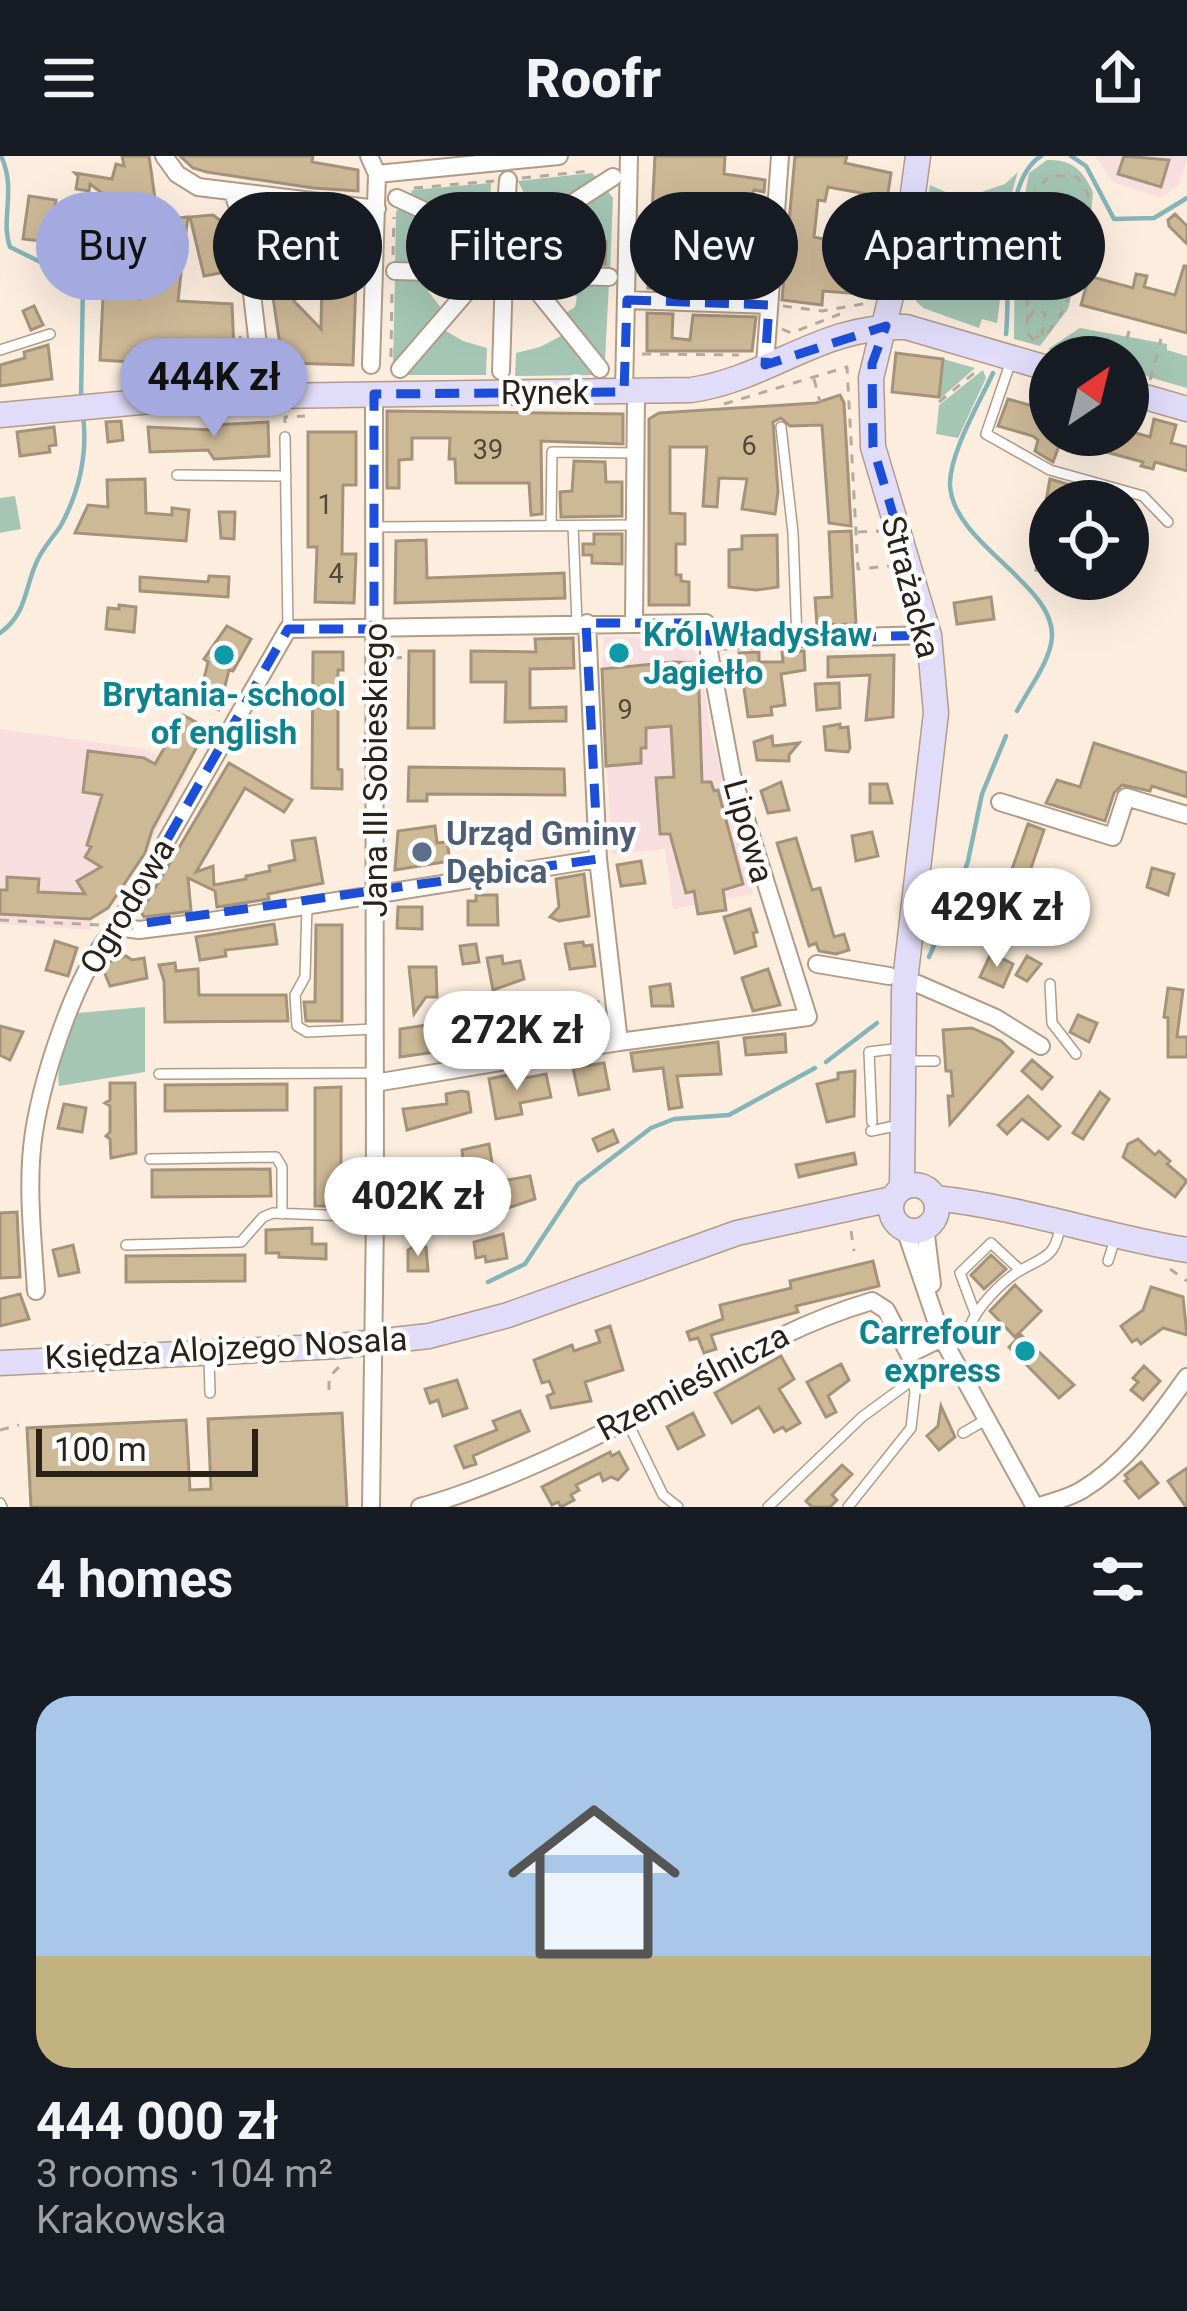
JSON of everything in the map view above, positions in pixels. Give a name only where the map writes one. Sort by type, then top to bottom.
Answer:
[{"type":"street","points":[[164,156],[187,182],[229,192]]},
{"type":"street","points":[[371,365],[394,203],[373,165],[559,156]]},
{"type":"street","name":"Rynek","points":[[0,415],[195,397],[630,392],[629,156]]},
{"type":"street","points":[[765,365],[776,310],[780,156]]},
{"type":"street","name":"Strażacka","points":[[919,156],[886,326],[872,364],[873,447],[929,634],[937,713],[910,922],[902,1125],[939,1329],[1036,1507]]},
{"type":"street","points":[[585,192],[607,177]]},
{"type":"street","points":[[507,192],[508,180]]},
{"type":"street","points":[[382,202],[406,208]]},
{"type":"street","points":[[395,271],[406,271]]},
{"type":"street","points":[[253,300],[264,397]]},
{"type":"street","points":[[395,370],[468,300]]},
{"type":"street","points":[[501,371],[503,300]]},
{"type":"street","points":[[536,300],[600,369]]},
{"type":"street","points":[[627,300],[776,310]]},
{"type":"street","points":[[634,622],[636,453],[630,392],[732,383],[824,339],[886,326],[906,327],[1029,363]]},
{"type":"street","points":[[1149,392],[1187,409]]},
{"type":"street","name":"Jana III Sobieskiego","points":[[370,1507],[375,1217],[374,394]]},
{"type":"street","points":[[375,1078],[619,1042],[598,859],[582,622]]},
{"type":"street","points":[[288,629],[634,622],[706,623],[707,641],[929,634]]},
{"type":"street","name":"Ogrodowa","points":[[36,1291],[31,1192],[34,1132],[70,1008],[99,945],[117,927],[288,629]]},
{"type":"street","name":"Lipowa","points":[[619,1042],[808,1017],[732,775],[707,641]]},
{"type":"street","points":[[1000,802],[1113,837],[1126,797],[1187,815]]},
{"type":"street","points":[[117,927],[139,930],[598,859]]},
{"type":"street","points":[[818,964],[889,976]]},
{"type":"street","points":[[918,984],[996,1018],[1041,1046]]},
{"type":"street","name":"Strażacka","points":[[902,1058],[914,1208]]},
{"type":"street","name":"Księdza Alojzego Nosala","points":[[0,1363],[429,1336],[508,1315],[737,1233],[794,1221],[914,1208],[1055,1220],[1187,1250]]},
{"type":"street","name":"Księdza Alojzego Nosala","points":[[1126,1239],[1178,1269]]},
{"type":"street","name":"Rzemieślnicza","points":[[420,1507],[465,1500],[626,1419],[761,1343],[824,1316],[872,1301],[886,1310],[908,1354]]},
{"type":"street","points":[[908,1354],[939,1329]]},
{"type":"street","points":[[1036,1507],[1076,1499],[1139,1441],[1187,1377]]},
{"type":"lane","points":[[0,350],[50,334]]},
{"type":"lane","points":[[1012,358],[986,434],[1050,470],[1143,496],[1168,522]]},
{"type":"lane","points":[[781,427],[793,532],[797,640]]},
{"type":"lane","points":[[284,436],[288,629]]},
{"type":"lane","points":[[551,526],[552,452],[636,453]]},
{"type":"lane","points":[[177,475],[286,476]]},
{"type":"lane","points":[[374,527],[636,525]]},
{"type":"lane","points":[[573,526],[582,622]]},
{"type":"lane","points":[[307,905],[305,977],[295,995],[297,1026],[308,1032],[375,1029]]},
{"type":"lane","points":[[1050,984],[1052,1023],[1076,1054]]},
{"type":"lane","points":[[902,1125],[871,1127],[868,1052],[935,1061]]},
{"type":"lane","points":[[159,1074],[375,1078]]},
{"type":"lane","points":[[150,1159],[277,1157],[283,1167],[282,1214]]},
{"type":"lane","points":[[126,1245],[241,1242],[262,1217],[282,1214],[375,1217]]},
{"type":"lane","points":[[939,1329],[970,1325],[975,1313],[1020,1270],[1046,1258],[1055,1246],[1055,1220]]},
{"type":"lane","points":[[1108,1261],[1126,1239]]},
{"type":"lane","points":[[975,1313],[960,1273],[991,1243],[1020,1270]]},
{"type":"lane","points":[[208,1351],[210,1394]]},
{"type":"lane","points":[[848,1507],[911,1428],[915,1391],[908,1354]]},
{"type":"lane","points":[[768,1507],[862,1417],[911,1381]]},
{"type":"lane","points":[[626,1419],[663,1496],[678,1507]]},
{"type":"lane","points":[[963,1432],[987,1419]]},
{"type":"path","points":[[1036,192],[1050,175],[1062,174],[1077,177],[1087,192]]},
{"type":"path","points":[[394,203],[395,370]]},
{"type":"path","points":[[1027,300],[1030,336]]},
{"type":"path","points":[[1043,336],[1067,300]]},
{"type":"path","points":[[861,303],[853,314],[828,316],[791,333],[781,328],[776,310],[822,310],[861,303],[874,301]]},
{"type":"path","points":[[806,309],[806,326]]},
{"type":"path","points":[[1027,322],[1036,309],[1045,313],[1042,336]]},
{"type":"path","points":[[1128,336],[1129,331]]},
{"type":"path","points":[[1149,365],[1161,339]]},
{"type":"path","points":[[641,354],[752,357],[719,365]]},
{"type":"path","points":[[939,402],[980,368],[981,364],[970,361]]},
{"type":"path","points":[[721,405],[847,367],[858,569],[897,565]]},
{"type":"path","points":[[813,377],[820,402]]},
{"type":"path","points":[[856,532],[886,530]]},
{"type":"path","points":[[391,658],[409,657]]},
{"type":"path","points":[[0,920],[117,927]]},
{"type":"path","points":[[850,1229],[854,1251]]},
{"type":"path","points":[[1178,1269],[1187,1281]]},
{"type":"path","points":[[329,1390],[329,1377],[340,1365]]},
{"type":"path","points":[[0,1430],[19,1425]]},
{"type":"highlighted area","points":[[627,300],[769,305],[765,365],[886,326],[872,364],[873,447],[929,635],[707,641],[706,623],[586,623],[598,859],[117,927],[288,629],[374,629],[374,394],[624,392]]},
{"type":"shaded area","points":[[1095,156],[1187,159],[1179,185],[1161,198],[1113,182]]},
{"type":"shaded area","points":[[604,637],[690,639],[700,663],[711,734],[753,894],[673,909],[665,849],[612,855],[602,687]]},
{"type":"shaded area","points":[[0,729],[145,749],[189,771],[128,882],[108,908],[93,917],[91,930],[0,924]]},
{"type":"green space","points":[[1047,160],[1063,161],[1076,167],[1093,192],[1025,192],[1029,173]]},
{"type":"green space","points":[[1018,172],[1013,192],[982,192],[1005,184]]},
{"type":"green space","points":[[592,173],[598,179],[579,192],[523,192],[518,181]]},
{"type":"green space","points":[[491,183],[490,192],[412,190]]},
{"type":"green space","points":[[603,185],[613,198],[610,272],[606,272],[606,192],[593,192]]},
{"type":"green space","points":[[406,204],[406,267],[395,267],[396,212]]},
{"type":"green space","points":[[395,275],[406,275],[406,300],[435,300],[445,313],[397,366],[393,362]]},
{"type":"green space","points":[[609,283],[605,360],[561,316],[575,307],[576,300],[606,300]]},
{"type":"green space","points":[[999,300],[997,323],[982,319],[979,328],[923,308],[916,301]]},
{"type":"green space","points":[[1014,300],[1070,300],[1048,336],[1029,336],[1029,343],[1014,339]]},
{"type":"green space","points":[[441,328],[487,348],[486,375],[407,375],[402,371]]},
{"type":"green space","points":[[1080,328],[1124,336],[1068,336]]},
{"type":"green space","points":[[565,334],[594,375],[515,376],[516,353]]},
{"type":"green space","points":[[1149,341],[1167,344],[1167,350],[1187,356],[1187,388],[1149,377]]},
{"type":"green space","points":[[943,359],[975,368],[941,398],[939,397]]},
{"type":"green space","points":[[983,370],[986,378],[958,438],[936,434],[939,405]]},
{"type":"green space","points":[[15,496],[21,529],[0,533],[0,498]]},
{"type":"green space","points":[[145,1007],[145,1072],[59,1086],[61,1058],[78,1013]]},
{"type":"building","points":[[122,156],[149,156],[154,192],[101,192],[90,184],[89,191],[76,189],[75,173],[112,179],[116,164],[124,166]]},
{"type":"building","points":[[180,156],[313,156],[312,162],[358,170],[358,191],[207,172],[193,168]]},
{"type":"building","points":[[655,156],[725,156],[724,174],[765,180],[764,192],[653,192]]},
{"type":"building","points":[[795,156],[847,156],[845,163],[891,173],[888,192],[828,187],[822,192],[814,237],[822,239],[822,305],[782,300],[798,300],[798,192],[792,192]]},
{"type":"building","points":[[1124,156],[1169,160],[1161,187],[1118,174]]},
{"type":"building","points":[[29,196],[36,197],[36,240],[23,239]]},
{"type":"building","points":[[1175,214],[1187,226],[1187,244],[1169,226]]},
{"type":"building","points":[[213,215],[213,274],[204,276],[190,217]]},
{"type":"building","points":[[1187,266],[1187,333],[1081,305],[1082,300],[1105,300],[1105,280],[1133,288],[1136,274],[1147,276],[1144,287],[1175,295]]},
{"type":"building","points":[[103,300],[232,304],[235,374],[197,373],[197,366],[100,360]]},
{"type":"building","points":[[273,300],[295,300],[321,329],[322,300],[355,300],[353,365],[282,359]]},
{"type":"building","points":[[34,306],[43,325],[31,330],[23,311]]},
{"type":"building","points":[[647,313],[673,314],[672,338],[690,340],[693,315],[756,317],[752,351],[647,351]]},
{"type":"building","points":[[48,345],[52,379],[0,386],[0,365]]},
{"type":"building","points":[[896,353],[943,359],[939,397],[892,392]]},
{"type":"building","points":[[840,395],[851,526],[829,523],[822,425],[790,426],[781,418],[773,422],[775,514],[742,509],[747,479],[719,478],[717,507],[703,506],[707,447],[670,447],[670,513],[685,514],[685,544],[676,544],[676,575],[689,582],[689,605],[649,605],[649,419],[659,413],[816,403]]},
{"type":"building","points":[[1008,399],[1029,405],[1029,435],[998,426]]},
{"type":"building","points":[[387,411],[623,414],[623,444],[541,441],[542,514],[531,515],[529,483],[456,483],[455,459],[449,459],[450,438],[412,438],[412,459],[399,460],[399,488],[387,488]]},
{"type":"building","points":[[1154,419],[1176,425],[1171,443],[1187,447],[1187,471],[1155,462],[1153,469],[1141,466],[1143,462],[1121,456],[1149,456]]},
{"type":"building","points":[[121,421],[123,440],[108,442],[106,422]]},
{"type":"building","points":[[268,422],[269,456],[214,459],[208,450],[150,452],[148,427],[213,430],[213,425]]},
{"type":"building","points":[[54,427],[56,445],[49,446],[50,452],[20,456],[17,432]]},
{"type":"building","points":[[308,432],[356,432],[356,485],[343,485],[342,554],[356,554],[354,603],[315,602],[317,547],[308,547]]},
{"type":"building","points":[[574,461],[605,462],[606,482],[622,482],[622,516],[561,517],[560,492],[572,491]]},
{"type":"building","points":[[145,479],[146,513],[172,515],[172,508],[189,510],[186,541],[75,533],[88,505],[108,507],[107,480]]},
{"type":"building","points":[[219,512],[235,512],[234,539],[221,538]]},
{"type":"building","points":[[851,531],[856,624],[817,625],[815,598],[832,597],[829,532]]},
{"type":"building","points":[[594,534],[622,534],[622,564],[592,563],[592,555],[583,555],[583,544],[594,544]]},
{"type":"building","points":[[777,535],[778,587],[729,587],[729,550],[742,549],[742,536]]},
{"type":"building","points":[[426,540],[427,578],[564,573],[565,598],[395,603],[396,541]]},
{"type":"building","points":[[209,576],[229,577],[228,597],[140,591],[140,577],[208,582]]},
{"type":"building","points":[[991,597],[994,619],[957,624],[954,603]]},
{"type":"building","points":[[119,605],[136,607],[134,632],[106,629],[108,608],[119,609]]},
{"type":"building","points":[[227,626],[251,639],[233,671],[229,670],[219,710],[198,704],[208,662],[204,659]]},
{"type":"building","points":[[573,638],[574,668],[530,669],[530,708],[566,707],[566,721],[505,722],[506,682],[471,682],[471,651],[536,652],[535,639]]},
{"type":"building","points":[[409,651],[434,651],[434,728],[408,728]]},
{"type":"building","points":[[804,651],[805,670],[781,674],[785,705],[771,707],[772,715],[748,717],[739,653],[759,652],[759,662],[783,662],[782,652]]},
{"type":"building","points":[[313,652],[343,652],[343,670],[338,670],[342,789],[312,788]]},
{"type":"building","points":[[894,655],[893,717],[866,720],[870,675],[828,677],[828,657]]},
{"type":"building","points":[[698,663],[702,782],[711,782],[714,791],[718,790],[743,884],[723,890],[726,910],[698,914],[694,891],[686,893],[670,834],[660,834],[656,778],[674,777],[671,726],[646,728],[641,763],[606,766],[602,669]]},
{"type":"building","points":[[839,683],[840,708],[817,710],[815,684]]},
{"type":"building","points":[[183,715],[207,728],[152,830],[145,853],[108,908],[90,919],[0,914],[0,890],[7,890],[7,877],[39,879],[38,892],[85,894],[77,881],[101,867],[85,857],[102,795],[83,792],[88,751],[144,758],[155,764]]},
{"type":"building","points":[[840,724],[840,728],[848,727],[848,752],[826,750],[824,727]]},
{"type":"building","points":[[772,736],[773,746],[799,743],[789,761],[757,760],[754,742]]},
{"type":"building","points":[[1094,743],[1187,773],[1187,797],[1152,786],[1150,791],[1122,785],[1114,793],[1105,821],[1046,803],[1057,780],[1080,787]]},
{"type":"building","points":[[229,763],[292,800],[284,812],[245,788],[196,872],[213,866],[214,885],[246,879],[270,871],[269,866],[295,860],[292,841],[315,838],[323,883],[268,894],[269,899],[217,907],[215,891],[188,878],[191,911],[144,917],[141,912]]},
{"type":"building","points":[[409,767],[564,769],[565,795],[427,794],[427,801],[408,801]]},
{"type":"building","points":[[781,782],[789,810],[768,813],[761,791]]},
{"type":"building","points":[[870,784],[887,784],[892,803],[870,803]]},
{"type":"building","points":[[1028,824],[1044,830],[1029,874],[1012,869]]},
{"type":"building","name":"Urząd Gminy Dębica","points":[[435,826],[437,843],[447,842],[450,861],[395,870],[398,831]]},
{"type":"building","points":[[872,832],[878,856],[856,861],[852,836]]},
{"type":"building","points":[[796,838],[812,890],[820,888],[834,937],[844,934],[849,950],[836,954],[819,951],[816,943],[809,946],[777,843]]},
{"type":"building","points":[[641,861],[645,883],[621,886],[617,865]]},
{"type":"building","points":[[1152,868],[1174,874],[1168,895],[1147,887]]},
{"type":"building","points":[[584,874],[589,916],[559,921],[550,917],[559,907],[556,879]]},
{"type":"building","points":[[476,895],[497,895],[498,925],[468,925],[468,901],[476,901]]},
{"type":"building","points":[[989,896],[1035,914],[1030,924],[984,907]]},
{"type":"building","points":[[398,907],[422,907],[422,929],[397,928]]},
{"type":"building","points":[[750,909],[756,946],[735,953],[724,917]]},
{"type":"building","points":[[274,924],[277,944],[225,950],[226,956],[200,960],[196,937]]},
{"type":"building","points":[[316,925],[342,925],[342,1021],[306,1021],[304,1002],[315,1002]]},
{"type":"building","points":[[55,941],[77,948],[68,976],[46,970]]},
{"type":"building","points":[[476,944],[479,962],[463,964],[460,946]]},
{"type":"building","points":[[565,944],[592,945],[595,966],[570,969]]},
{"type":"building","points":[[991,953],[1013,964],[1003,987],[980,977]]},
{"type":"building","points":[[126,956],[144,958],[147,978],[110,986],[103,969],[106,963]]},
{"type":"building","points":[[502,956],[503,964],[520,961],[524,979],[493,990],[487,958]]},
{"type":"building","points":[[1027,956],[1041,964],[1027,981],[1016,975]]},
{"type":"building","points":[[175,963],[176,971],[198,969],[199,995],[286,995],[288,1021],[165,1022],[159,965]]},
{"type":"building","points":[[409,967],[436,967],[437,997],[426,997],[414,1014]]},
{"type":"building","points":[[768,969],[780,1005],[753,1011],[742,978]]},
{"type":"building","points":[[670,984],[673,1006],[652,1006],[650,987]]},
{"type":"building","points":[[1168,988],[1183,990],[1177,1037],[1187,1037],[1187,1057],[1168,1057],[1168,1018],[1164,1017]]},
{"type":"building","points":[[598,1002],[603,1029],[519,1045],[516,1017]]},
{"type":"building","points":[[1078,1015],[1097,1023],[1089,1042],[1070,1032]]},
{"type":"building","points":[[474,1018],[477,1046],[400,1057],[400,1029]]},
{"type":"building","points":[[0,1026],[23,1032],[10,1060],[0,1055]]},
{"type":"building","points":[[972,1028],[1013,1052],[950,1124],[948,1096],[953,1096],[943,1030]]},
{"type":"building","points":[[785,1034],[786,1052],[746,1055],[744,1038]]},
{"type":"building","points":[[718,1042],[721,1074],[677,1076],[682,1107],[669,1109],[663,1068],[634,1071],[631,1053]]},
{"type":"building","points":[[1032,1060],[1052,1077],[1042,1089],[1022,1071]]},
{"type":"building","points":[[604,1063],[609,1089],[579,1095],[573,1068]]},
{"type":"building","points":[[855,1071],[854,1116],[827,1122],[817,1084],[838,1079],[838,1073]]},
{"type":"building","points":[[513,1074],[514,1080],[546,1074],[551,1097],[520,1103],[522,1114],[496,1119],[489,1079]]},
{"type":"building","points":[[110,1083],[135,1083],[136,1153],[111,1158],[106,1136],[110,1106],[105,1103],[110,1100]]},
{"type":"building","points":[[287,1084],[287,1110],[165,1111],[165,1085]]},
{"type":"building","points":[[341,1087],[341,1206],[315,1206],[315,1088]]},
{"type":"building","points":[[468,1092],[471,1112],[407,1130],[403,1109],[447,1104],[446,1094]]},
{"type":"building","points":[[1100,1092],[1109,1099],[1083,1139],[1073,1133]]},
{"type":"building","points":[[1028,1096],[1060,1126],[1048,1139],[1022,1119],[1007,1134],[998,1125]]},
{"type":"building","points":[[64,1104],[86,1108],[82,1132],[58,1128]]},
{"type":"building","points":[[613,1130],[618,1142],[598,1151],[593,1139]]},
{"type":"building","points":[[1138,1139],[1155,1155],[1159,1151],[1187,1181],[1175,1197],[1123,1157],[1128,1144]]},
{"type":"building","points":[[489,1144],[493,1169],[465,1173],[462,1150]]},
{"type":"building","points":[[854,1153],[856,1164],[799,1177],[796,1165]]},
{"type":"building","points":[[406,1161],[423,1161],[427,1201],[437,1201],[437,1223],[406,1223]]},
{"type":"building","points":[[270,1169],[271,1196],[152,1197],[152,1170]]},
{"type":"building","points":[[530,1176],[535,1199],[508,1208],[502,1181]]},
{"type":"building","points":[[17,1212],[20,1277],[0,1278],[0,1213]]},
{"type":"building","points":[[312,1228],[312,1244],[326,1244],[326,1259],[266,1253],[266,1230]]},
{"type":"building","points":[[503,1234],[507,1258],[486,1262],[485,1256],[476,1258],[474,1242]]},
{"type":"building","points":[[73,1245],[79,1272],[59,1276],[53,1250]]},
{"type":"building","points":[[426,1247],[428,1271],[408,1271],[408,1250]]},
{"type":"building","points":[[245,1255],[245,1281],[126,1282],[126,1256]]},
{"type":"building","points":[[991,1255],[1006,1269],[984,1289],[971,1275]]},
{"type":"building","points":[[873,1261],[879,1286],[796,1306],[798,1312],[711,1335],[716,1349],[704,1353],[698,1338],[690,1340],[687,1332],[723,1319],[720,1305],[791,1288],[790,1281]]},
{"type":"building","points":[[1015,1285],[1041,1311],[1015,1337],[990,1311]]},
{"type":"building","points":[[1151,1287],[1183,1297],[1187,1335],[1163,1328],[1141,1344],[1137,1339],[1132,1342],[1121,1326],[1143,1310]]},
{"type":"building","points":[[20,1294],[29,1319],[0,1326],[0,1299]]},
{"type":"building","points":[[610,1326],[623,1370],[585,1382],[591,1401],[551,1408],[547,1396],[554,1393],[549,1381],[542,1383],[534,1360],[572,1345],[574,1351],[600,1342],[596,1331]]},
{"type":"building","points":[[1021,1335],[1074,1385],[1059,1398],[1009,1347]]},
{"type":"building","points":[[781,1356],[794,1379],[779,1389],[800,1423],[774,1432],[759,1407],[732,1423],[715,1393]]},
{"type":"building","points":[[841,1364],[849,1380],[828,1396],[836,1412],[826,1417],[807,1382]]},
{"type":"building","points":[[1144,1366],[1160,1381],[1143,1400],[1131,1390],[1138,1382],[1133,1378]]},
{"type":"building","points":[[457,1380],[467,1408],[443,1416],[438,1400],[430,1403],[425,1389]]},
{"type":"building","points":[[941,1406],[955,1437],[939,1450],[927,1436],[938,1426]]},
{"type":"building","points":[[520,1411],[529,1431],[473,1456],[476,1464],[464,1468],[455,1446],[497,1430],[493,1421]]},
{"type":"building","points":[[342,1413],[347,1507],[31,1507],[27,1428],[186,1420],[190,1490],[211,1489],[208,1419]]},
{"type":"building","points":[[693,1413],[704,1435],[678,1449],[667,1427]]},
{"type":"building","points":[[610,1452],[612,1456],[619,1452],[628,1469],[618,1480],[603,1481],[600,1473],[576,1485],[579,1490],[571,1495],[574,1500],[561,1507],[558,1502],[552,1505],[542,1487]]},
{"type":"building","points":[[1141,1462],[1158,1483],[1139,1498],[1125,1475]]},
{"type":"building","points":[[842,1465],[852,1474],[832,1495],[837,1500],[830,1507],[812,1507],[806,1501]]},
{"type":"building","points":[[1187,1468],[1187,1507],[1186,1507],[1168,1481]]},
{"type":"waterway","points":[[1,156],[8,181],[10,247],[83,283],[81,399]]},
{"type":"waterway","points":[[1006,334],[1013,212],[1028,169],[1041,156]]},
{"type":"waterway","points":[[1071,156],[1086,166],[1114,219],[1154,218],[1187,198]]},
{"type":"waterway","points":[[993,373],[960,444],[950,485],[969,528],[1026,585],[1051,623],[1049,653],[1017,711]]},
{"type":"waterway","points":[[0,633],[21,608],[38,559],[72,501],[83,459],[83,416]]},
{"type":"waterway","points":[[929,957],[957,893],[982,794],[1006,736]]},
{"type":"waterway","points":[[826,1062],[877,1023]]},
{"type":"waterway","points":[[488,1282],[525,1264],[578,1184],[651,1128],[674,1119],[729,1115],[815,1068]]},
{"type":"place","name":"Król Władysław Jagiełło","points":[[619,653]]},
{"type":"place","name":"Brytania- school of english","points":[[224,655]]},
{"type":"place","name":"Urząd Gminy Dębica","points":[[422,852]]},
{"type":"place","name":"Carrefour express","points":[[1025,1351]]}]
